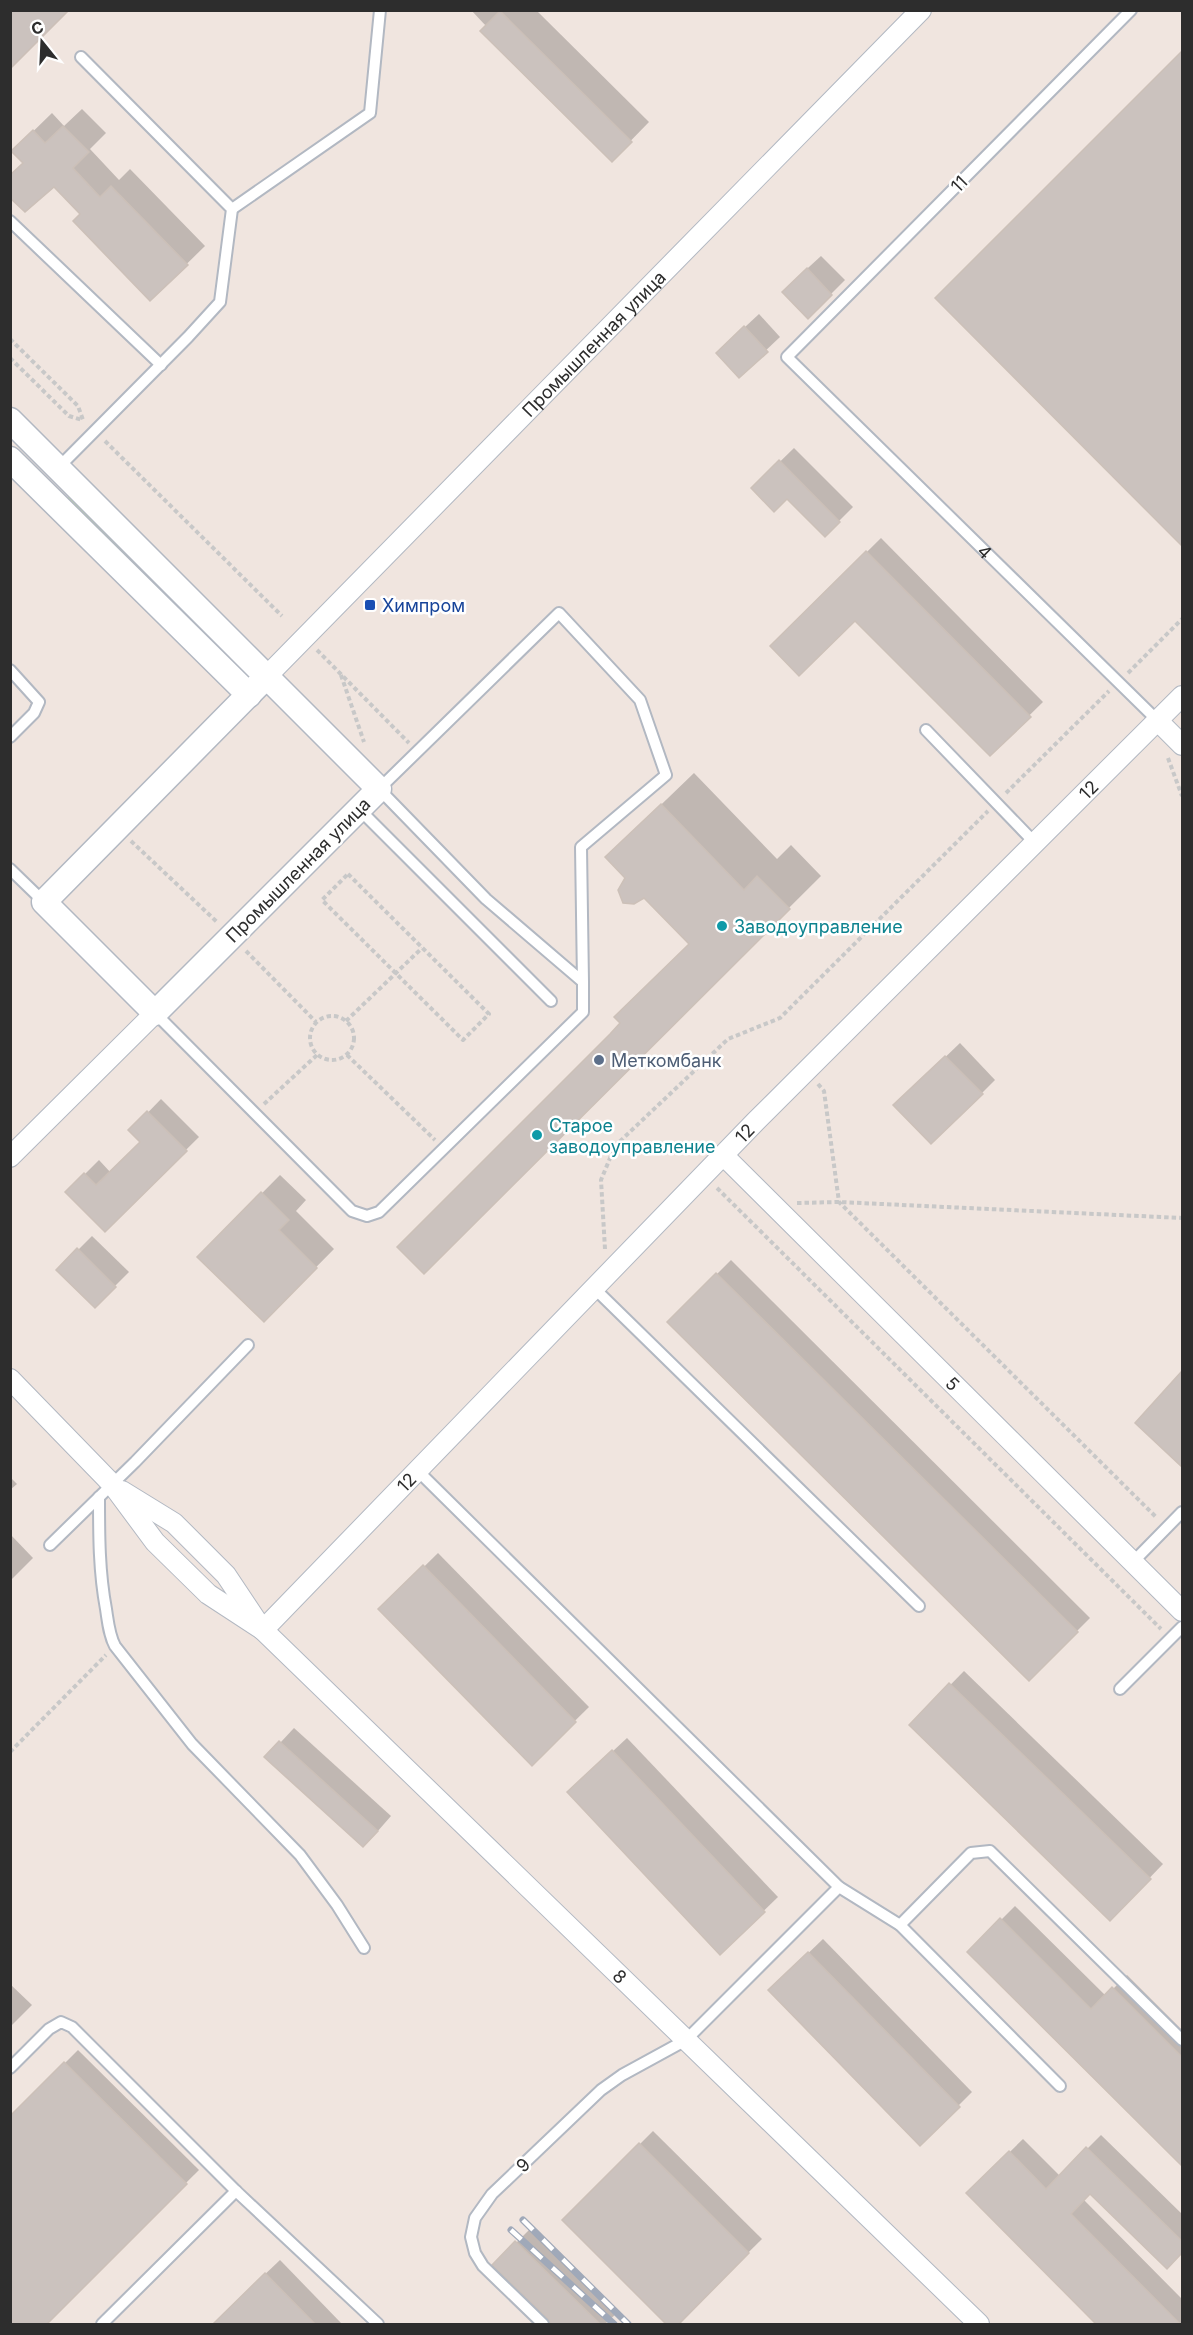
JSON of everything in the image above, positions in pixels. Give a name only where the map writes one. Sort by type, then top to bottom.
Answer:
[{"type":"street","name":"Промышленная улица","points":[[44,902],[921,10]]},
{"type":"street","name":"Промышленная улица","points":[[10,420],[379,789],[10,1157]]},
{"type":"street","points":[[10,459],[249,695]]},
{"type":"street","points":[[39,487],[58,468]]},
{"type":"street","name":"12","points":[[262,1630],[723,1155],[1182,696]]},
{"type":"street","name":"4","points":[[1158,721],[1182,745]]},
{"type":"street","points":[[44,902],[155,1012]]},
{"type":"street","name":"5","points":[[723,1155],[1182,1611]]},
{"type":"street","points":[[10,1379],[105,1491],[155,1542],[208,1594],[262,1630]]},
{"type":"street","points":[[105,1491],[174,1523],[226,1575],[262,1630]]},
{"type":"street","name":"8","points":[[262,1630],[979,2325]]},
{"type":"lane","points":[[58,468],[220,302],[232,209],[370,113],[380,10]]},
{"type":"lane","name":"11","points":[[787,357],[1131,10]]},
{"type":"lane","points":[[81,57],[232,209]]},
{"type":"lane","points":[[10,221],[161,365]]},
{"type":"lane","name":"4","points":[[787,357],[1158,721]]},
{"type":"lane","points":[[155,1012],[352,1211],[367,1216],[379,1212],[583,1012],[583,982],[581,847],[666,775],[640,700],[559,613],[379,789],[486,899],[583,982]]},
{"type":"lane","points":[[10,670],[39,702],[34,713],[10,737]]},
{"type":"lane","points":[[926,730],[1035,843]]},
{"type":"lane","points":[[359,809],[550,1001]]},
{"type":"lane","points":[[10,869],[44,902]]},
{"type":"lane","points":[[600,1281],[919,1606]]},
{"type":"lane","points":[[50,1545],[248,1345]]},
{"type":"lane","points":[[417,1470],[839,1887],[900,1925],[1060,2086]]},
{"type":"lane","points":[[105,1491],[99,1549],[111,1638],[115,1646],[192,1744],[300,1856],[337,1905],[364,1948]]},
{"type":"lane","points":[[1133,1562],[1182,1512]]},
{"type":"lane","points":[[1120,1689],[1182,1627]]},
{"type":"lane","points":[[900,1925],[971,1853],[990,1851],[1182,2040]]},
{"type":"lane","name":"9","points":[[543,2325],[483,2266],[475,2253],[471,2237],[475,2218],[492,2194],[601,2090],[622,2075],[686,2040],[839,1887]]},
{"type":"lane","points":[[10,2068],[49,2029],[61,2022],[72,2027],[236,2191],[378,2325]]},
{"type":"lane","points":[[102,2325],[236,2191]]},
{"type":"path","points":[[10,339],[78,406],[83,420],[69,416],[10,358]]},
{"type":"path","points":[[102,439],[282,616]]},
{"type":"path","points":[[1123,677],[1182,619]]},
{"type":"path","points":[[310,644],[418,751]]},
{"type":"path","points":[[341,675],[365,747]]},
{"type":"path","points":[[600,1281],[601,1180],[615,1146],[728,1039],[780,1018],[1115,686]]},
{"type":"path","points":[[348,874],[489,1014],[463,1040],[396,973],[322,900],[348,874]]},
{"type":"path","points":[[346,1021],[422,948]]},
{"type":"path","points":[[327,1016],[346,1021],[351,1026],[354,1041],[348,1055],[342,1059],[329,1060],[317,1055],[310,1042],[310,1035],[316,1022],[327,1016]]},
{"type":"path","points":[[255,1113],[317,1055]]},
{"type":"path","points":[[348,1055],[444,1148]]},
{"type":"path","points":[[806,1071],[824,1091],[839,1202],[1167,1527]]},
{"type":"path","points":[[704,1175],[1171,1639]]},
{"type":"path","points":[[769,1203],[839,1202],[1182,1218]]},
{"type":"path","points":[[10,1752],[115,1646]]},
{"type":"green space","points":[[72,493],[218,640],[212,646],[66,500]]},
{"type":"building","points":[[10,10],[69,10],[10,69]]},
{"type":"building","points":[[500,11],[632,142],[612,162],[480,31]]},
{"type":"building","points":[[1182,51],[1182,546],[935,298]]},
{"type":"building","points":[[63,126],[89,152],[73,168],[100,197],[111,186],[188,265],[150,301],[73,221],[80,214],[54,187],[25,212],[10,198],[10,175],[23,163],[11,151],[33,130],[45,143]]},
{"type":"building","points":[[807,268],[832,295],[808,319],[782,292]]},
{"type":"building","points":[[744,326],[768,352],[739,378],[716,353]]},
{"type":"building","points":[[779,460],[840,522],[825,537],[787,499],[774,512],[751,488]]},
{"type":"building","points":[[866,551],[1031,717],[990,756],[855,621],[799,676],[770,646]]},
{"type":"building","name":"Заводоуправление","points":[[661,804],[744,890],[757,876],[790,909],[424,1274],[397,1247],[610,1034],[620,1023],[614,1017],[689,944],[644,898],[634,904],[623,903],[618,890],[625,878],[605,857]]},
{"type":"building","points":[[945,1056],[983,1094],[931,1144],[893,1105]]},
{"type":"building","points":[[147,1111],[187,1151],[105,1232],[65,1192],[84,1173],[96,1185],[140,1142],[128,1130]]},
{"type":"building","points":[[261,1192],[289,1220],[279,1230],[317,1268],[264,1322],[197,1257]]},
{"type":"building","points":[[77,1248],[116,1287],[95,1308],[56,1270]]},
{"type":"building","points":[[716,1273],[1078,1632],[1029,1681],[667,1322]]},
{"type":"building","points":[[1182,1371],[1182,1467],[1135,1423]]},
{"type":"building","points":[[423,1565],[576,1722],[532,1766],[378,1609]]},
{"type":"building","points":[[949,1683],[1151,1879],[1110,1921],[909,1725]]},
{"type":"building","points":[[279,1741],[378,1831],[363,1847],[264,1757]]},
{"type":"building","points":[[612,1750],[765,1912],[720,1955],[567,1792]]},
{"type":"building","points":[[1000,1918],[1091,2009],[1112,1987],[1182,2057],[1182,2166],[967,1952]]},
{"type":"building","points":[[808,1952],[960,2107],[920,2146],[768,1990]]},
{"type":"building","points":[[64,2062],[187,2184],[46,2325],[10,2325],[10,2116]]},
{"type":"building","points":[[639,2143],[749,2253],[678,2325],[667,2325],[562,2220]]},
{"type":"building","points":[[1086,2147],[1182,2241],[1182,2253],[1167,2269],[1090,2194],[1071,2214],[1181,2325],[1097,2325],[966,2193],[1009,2151],[1046,2189]]},
{"type":"building","points":[[515,2241],[601,2325],[551,2325],[548,2319],[492,2265]]},
{"type":"building","points":[[265,2273],[316,2325],[212,2325]]},
{"type":"railway","points":[[523,2220],[628,2324]]},
{"type":"railway","points":[[511,2230],[614,2324]]},
{"type":"place","name":"Химпром","points":[[370,605]]},
{"type":"place","name":"Заводоуправление","points":[[722,926]]},
{"type":"place","name":"Меткомбанк","points":[[599,1060]]},
{"type":"place","name":"Старое заводоуправление","points":[[537,1135]]}]
